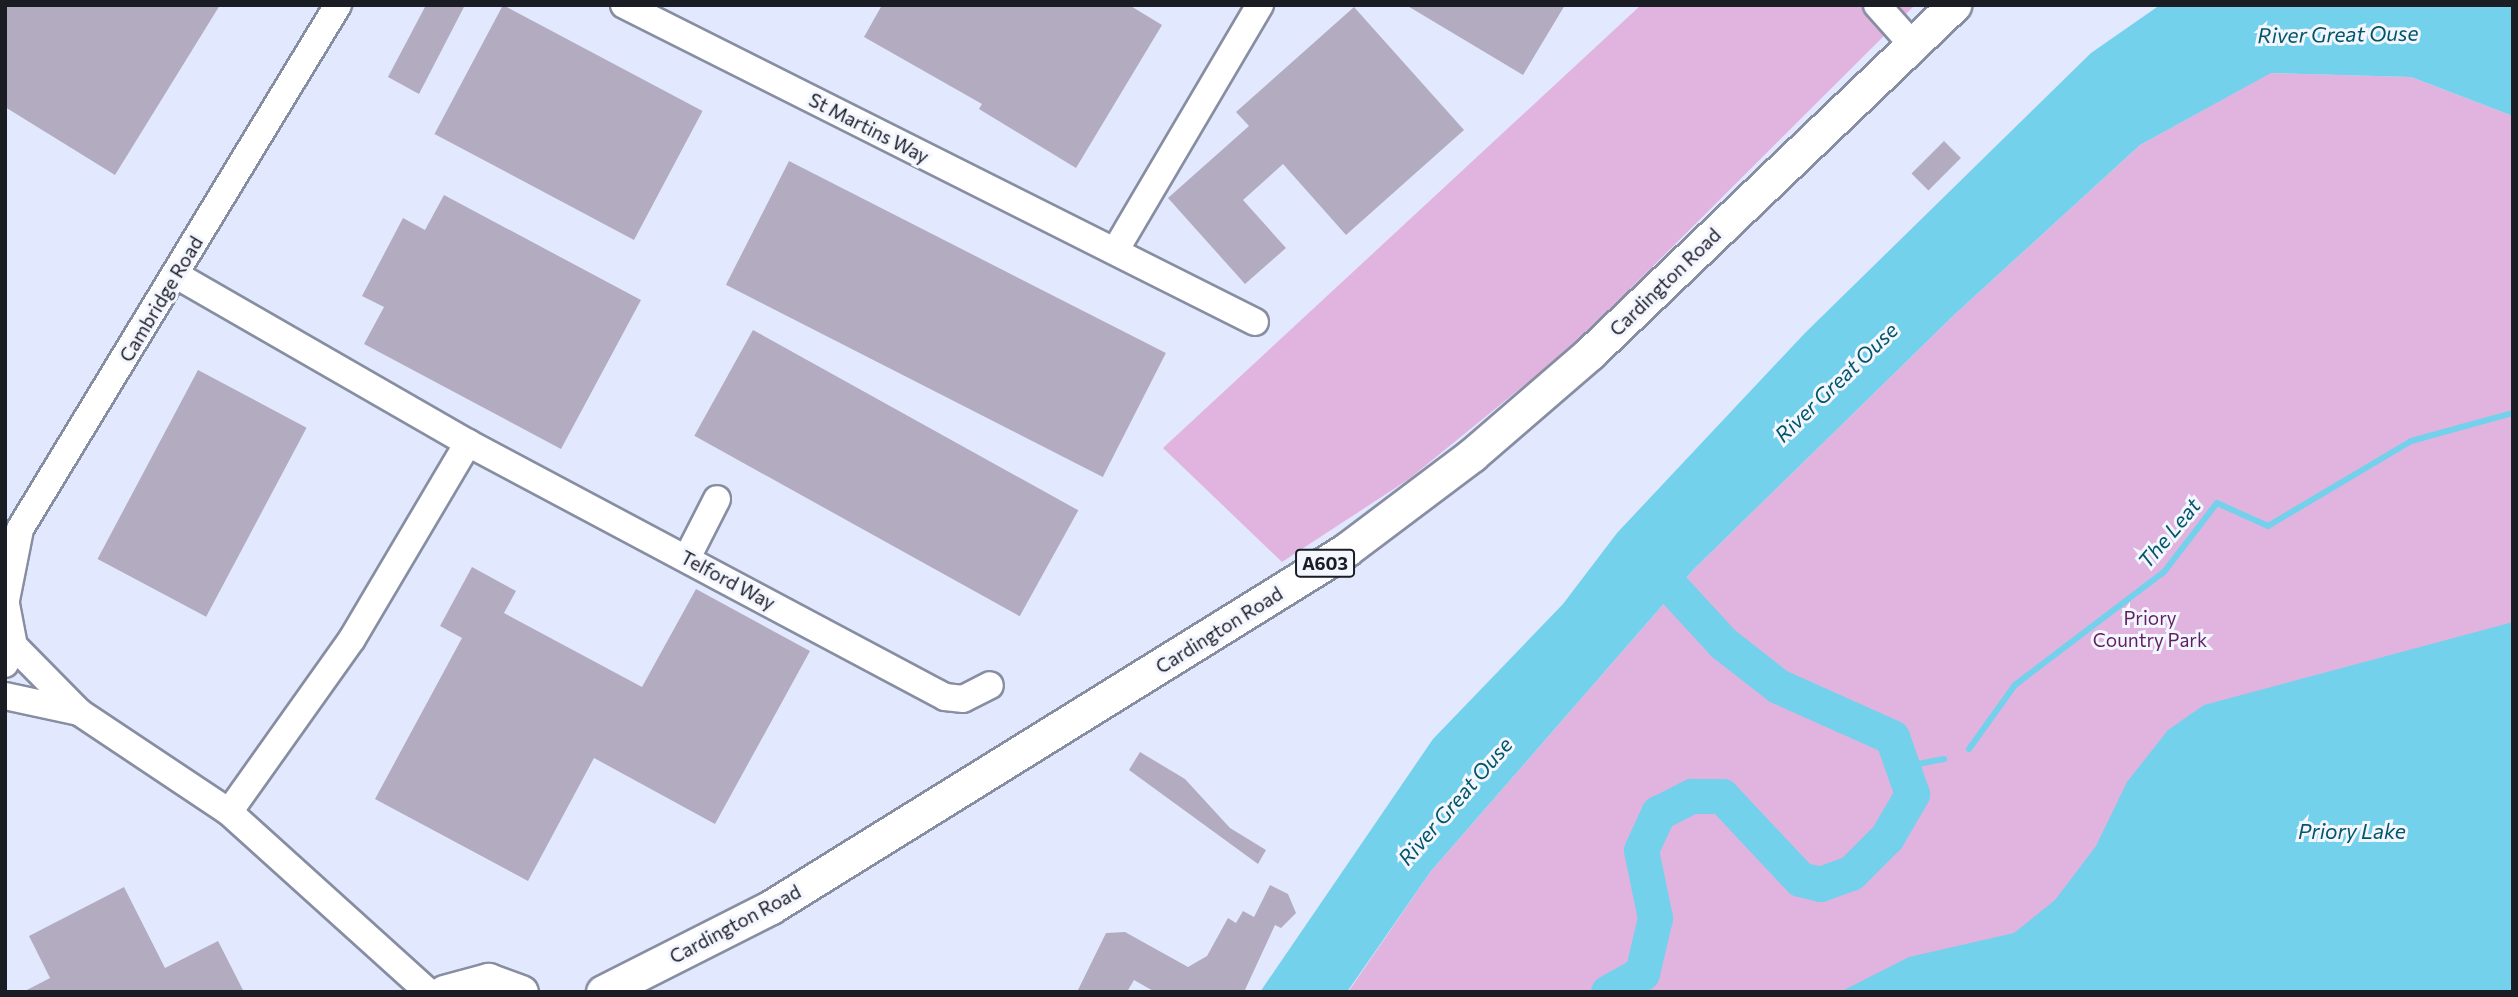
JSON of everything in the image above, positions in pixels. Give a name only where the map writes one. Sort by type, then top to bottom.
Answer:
[{"type":"main road","name":"Cardington Road","points":[[603,992],[771,907],[1346,550],[1472,455],[1590,353],[1911,43],[1954,5]]},
{"type":"main road","points":[[444,992],[488,980],[521,992]]},
{"type":"street","name":"Cambridge Road","points":[[6,600],[13,535],[176,275],[338,5]]},
{"type":"street","name":"St Martins Way","points":[[624,5],[1255,321]]},
{"type":"street","points":[[1115,251],[1260,5]]},
{"type":"street","points":[[1877,5],[1911,43]]},
{"type":"street","name":"Telford Way","points":[[176,275],[468,443],[945,697],[963,699],[990,685]]},
{"type":"street","points":[[229,812],[352,639],[468,443]]},
{"type":"street","points":[[687,558],[717,499]]},
{"type":"street","points":[[6,600],[10,655],[79,712],[229,812],[428,992]]},
{"type":"street","points":[[5,696],[79,712]]},
{"type":"green space","points":[[1641,5],[1915,5],[1575,344],[1409,479],[1282,562],[1163,448]]},
{"type":"green space","name":"Priory Country Park","points":[[2270,73],[2411,77],[2513,116],[2513,992],[1348,992],[1431,871],[1694,569],[1954,315],[2140,145]]},
{"type":"water","name":"River Great Ouse","points":[[2160,5],[2513,5],[2513,116],[2411,77],[2271,73],[2140,145],[1954,315],[1694,569],[1431,871],[1347,992],[1260,992],[1433,739],[1563,604],[1617,533],[1805,333],[2091,53]]},
{"type":"water","name":"Priory Lake","points":[[2513,622],[2513,992],[1840,992],[1909,957],[2014,933],[2055,900],[2096,846],[2127,782],[2168,730],[2204,705]]},
{"type":"building","points":[[5,5],[220,5],[115,175],[5,107]]},
{"type":"building","points":[[426,5],[465,5],[419,94],[388,77]]},
{"type":"building","points":[[503,5],[703,111],[634,240],[434,134]]},
{"type":"building","points":[[882,5],[1129,5],[1162,25],[1076,168],[979,109],[982,104],[864,37]]},
{"type":"building","points":[[1406,5],[1565,5],[1523,75]]},
{"type":"building","points":[[1354,7],[1464,130],[1346,235],[1283,164],[1243,200],[1286,248],[1245,284],[1168,198],[1249,126],[1236,112]]},
{"type":"building","points":[[1944,141],[1961,158],[1928,190],[1911,174]]},
{"type":"building","points":[[789,161],[1166,353],[1103,477],[726,285]]},
{"type":"building","points":[[444,195],[641,300],[561,449],[364,344],[384,307],[362,296],[403,218],[425,230]]},
{"type":"building","points":[[753,330],[1078,510],[1020,616],[694,436]]},
{"type":"building","points":[[198,370],[307,428],[206,617],[98,559]]},
{"type":"building","points":[[472,567],[516,591],[504,613],[642,687],[696,589],[810,651],[715,824],[594,758],[528,881],[375,799],[462,638],[440,626]]},
{"type":"building","points":[[1140,752],[1185,779],[1230,828],[1266,850],[1258,864],[1129,770]]},
{"type":"building","points":[[1270,885],[1288,894],[1296,913],[1281,928],[1275,925],[1244,992],[1155,992],[1134,980],[1127,992],[1077,992],[1106,933],[1125,932],[1188,967],[1207,956],[1228,918],[1236,923],[1243,911],[1254,917]]},
{"type":"building","points":[[124,887],[165,968],[218,941],[244,992],[23,992],[50,978],[29,936]]},
{"type":"waterway","name":"The Leat","points":[[1969,749],[2015,685],[2164,572],[2217,503],[2268,526],[2411,441],[2513,413]]},
{"type":"waterway","points":[[1608,992],[1642,973],[1655,918],[1641,850],[1658,813],[1692,796],[1722,796],[1800,879],[1820,884],[1851,873],[1887,837],[1912,794],[1892,737],[1778,686],[1723,643],[1655,569]]},
{"type":"waterway","points":[[1902,767],[1944,759]]}]
